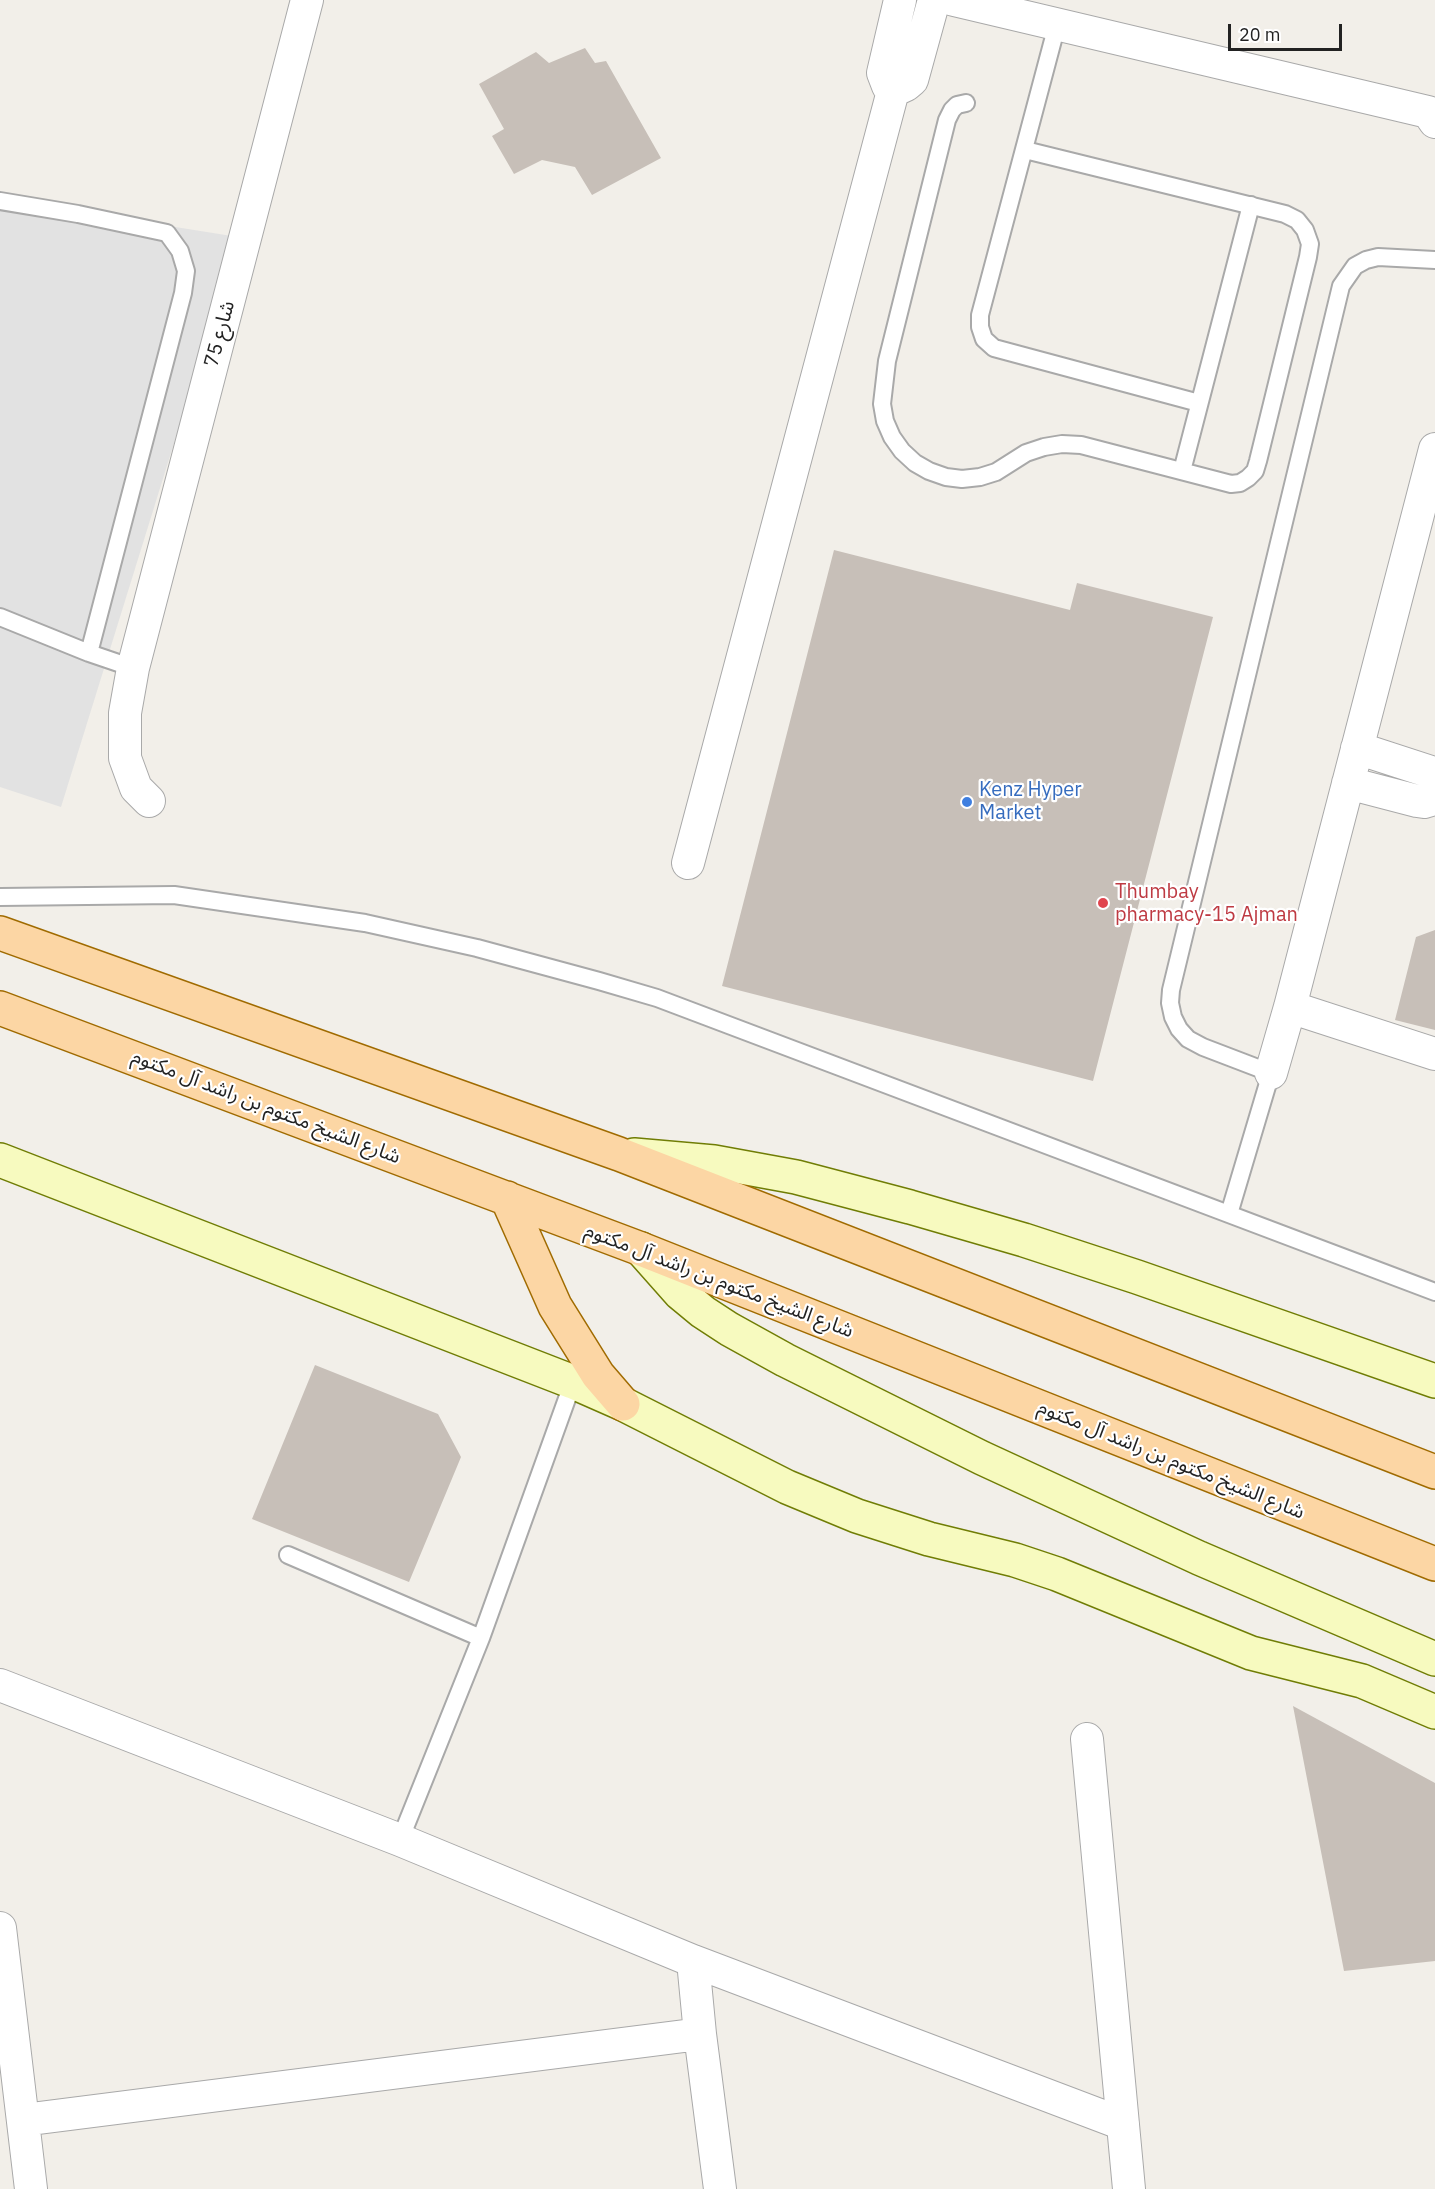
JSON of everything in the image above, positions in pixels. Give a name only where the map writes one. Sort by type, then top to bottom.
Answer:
[{"type":"main road","points":[[0,933],[619,1154],[1435,1472]]},
{"type":"main road","name":"شارع الشيخ مكتوم بن راشد آل مكتوم","points":[[0,1008],[641,1249],[1435,1564]]},
{"type":"main road","points":[[507,1198],[542,1278],[565,1323],[598,1375],[623,1404]]},
{"type":"street","name":"شارع 75","points":[[149,801],[136,788],[124,758],[125,713],[133,668],[307,0]]},
{"type":"street","points":[[893,91],[888,86],[883,73],[900,0]]},
{"type":"street","points":[[893,91],[906,86],[912,80],[933,0]]},
{"type":"street","points":[[954,0],[1433,114]]},
{"type":"street","points":[[688,862],[893,91]]},
{"type":"street","points":[[1271,1073],[1435,449]]},
{"type":"street","points":[[1357,748],[1435,775]]},
{"type":"street","points":[[1348,783],[1417,801],[1424,802],[1435,798]]},
{"type":"street","points":[[1290,1007],[1435,1054]]},
{"type":"street","points":[[619,1154],[714,1162],[796,1177],[910,1207],[1024,1240],[1125,1273],[1435,1381]]},
{"type":"street","points":[[0,1160],[573,1382],[623,1404],[786,1487],[857,1516],[929,1539],[1015,1560],[1057,1574],[1251,1653],[1362,1682],[1435,1712]]},
{"type":"street","points":[[641,1249],[674,1286],[704,1312],[729,1329],[785,1360],[1014,1473],[1199,1558],[1435,1659]]},
{"type":"street","points":[[0,1685],[400,1840],[693,1961],[1123,2124]]},
{"type":"street","points":[[1087,1738],[1129,2189]]},
{"type":"street","points":[[0,1928],[31,2189]]},
{"type":"street","points":[[693,1961],[720,2189]]},
{"type":"street","points":[[23,2120],[700,2034]]},
{"type":"lane","points":[[1057,25],[980,315],[980,327],[984,339],[994,348],[1199,403]]},
{"type":"lane","points":[[966,103],[957,105],[947,120],[887,361],[882,404],[885,421],[902,451],[915,463],[929,471],[946,477],[962,479],[996,472],[1026,453],[1062,444],[1081,446],[1231,484],[1240,483],[1248,478],[1255,471],[1258,461],[1308,257],[1310,244],[1305,230],[1297,220],[1285,214],[1025,150]]},
{"type":"lane","points":[[0,201],[78,214],[167,233],[180,250],[186,272],[183,293],[89,653]]},
{"type":"lane","points":[[1182,471],[1251,205]]},
{"type":"lane","points":[[1229,1214],[1271,1073],[1188,1039],[1179,1029],[1173,1017],[1170,1004],[1171,990],[1341,286],[1355,266],[1366,260],[1378,257],[1435,260]]},
{"type":"lane","points":[[0,617],[133,668]]},
{"type":"lane","points":[[0,897],[174,895],[365,923],[477,948],[599,981],[657,998],[1435,1292]]},
{"type":"lane","points":[[400,1840],[482,1638],[573,1382]]},
{"type":"lane","points":[[288,1555],[482,1638]]},
{"type":"shaded area","points":[[0,199],[238,237],[61,807],[0,787]]},
{"type":"building","points":[[585,48],[595,63],[606,61],[661,158],[592,195],[575,167],[542,160],[514,174],[492,136],[504,129],[479,84],[536,52],[549,63]]},
{"type":"building","name":"Kenz Hyper Market","points":[[834,550],[1070,610],[1077,583],[1213,617],[1093,1081],[722,986]]},
{"type":"building","points":[[1435,930],[1435,1030],[1395,1020],[1416,937]]},
{"type":"building","points":[[315,1365],[438,1414],[461,1457],[409,1582],[252,1519]]},
{"type":"building","points":[[1293,1706],[1435,1783],[1435,1961],[1344,1971]]},
{"type":"place","name":"Kenz Hyper Market","points":[[967,802]]},
{"type":"place","name":"Thumbay pharmacy-15 Ajman","points":[[1103,903]]}]
